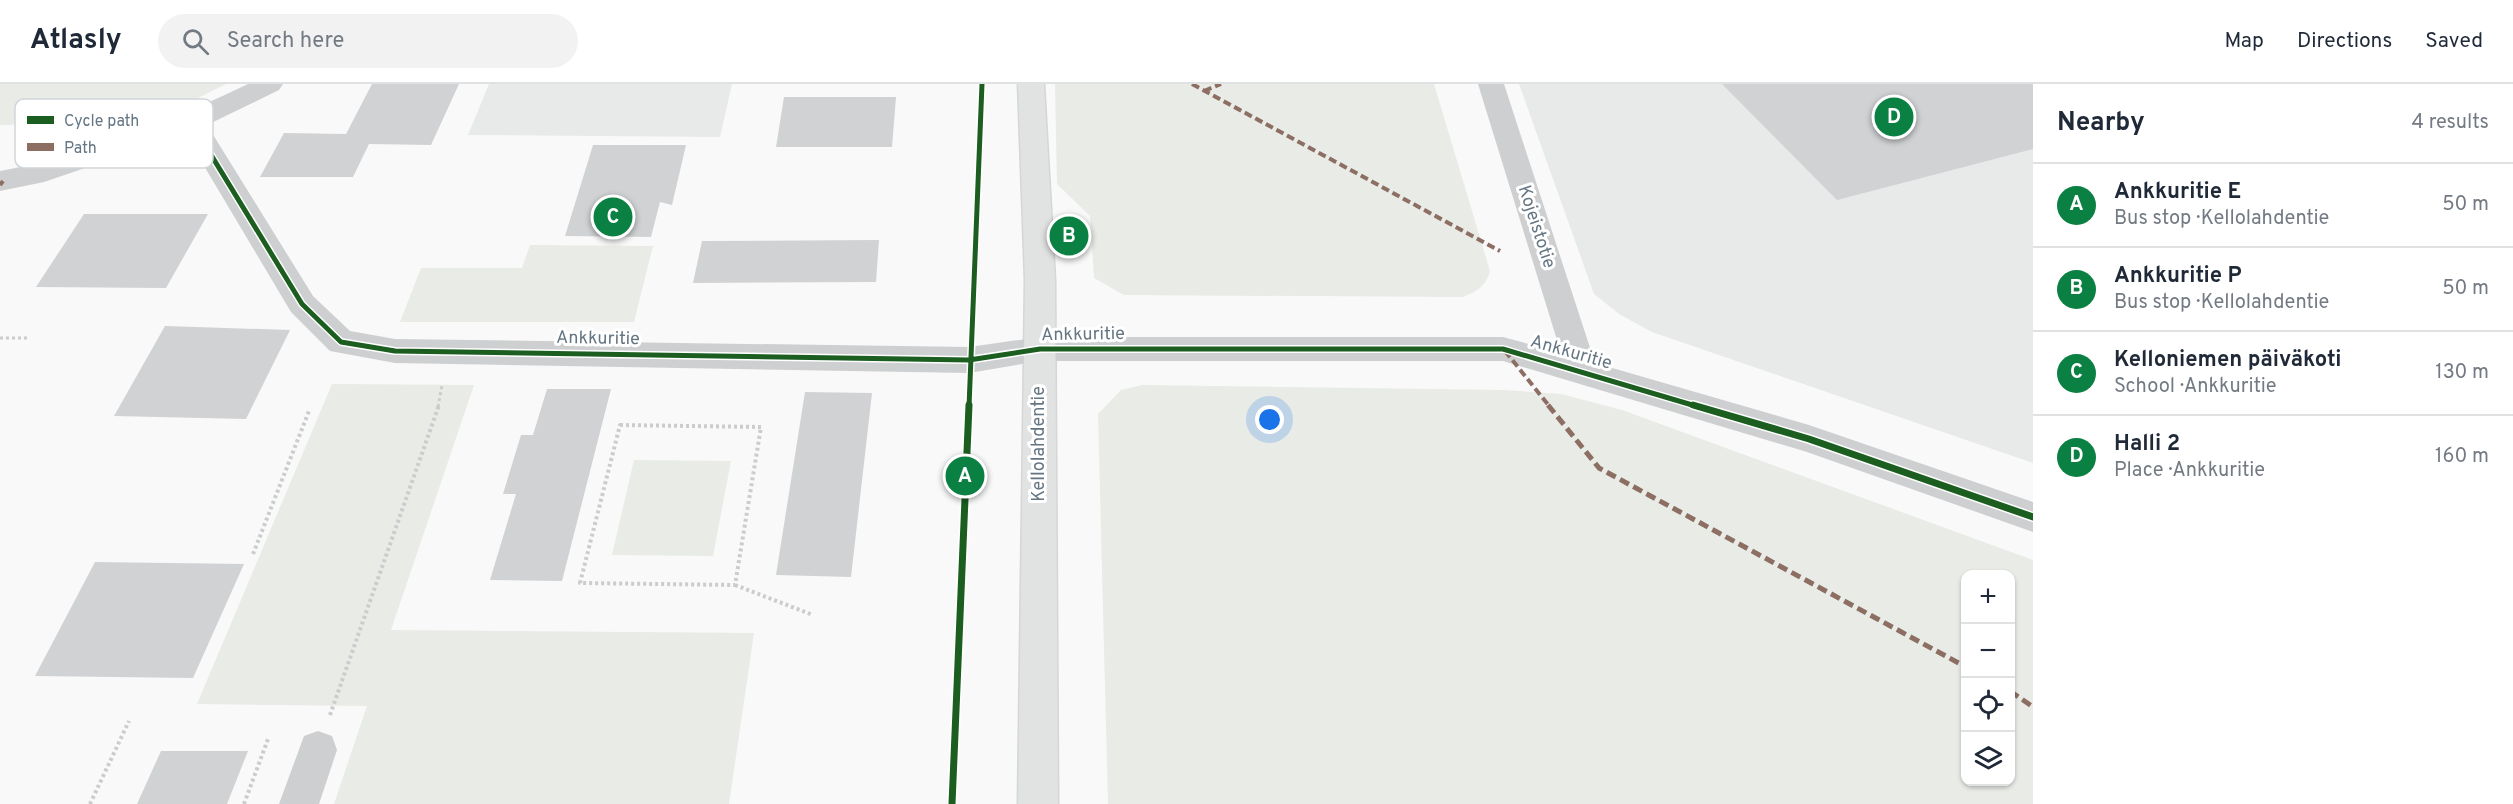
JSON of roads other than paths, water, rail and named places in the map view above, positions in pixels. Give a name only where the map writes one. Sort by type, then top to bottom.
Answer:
[{"type":"street","points":[[213,111],[270,84]]},
{"type":"street","name":"Kellolahdentie","points":[[1031,84],[1040,280],[1038,804]]},
{"type":"street","name":"Kojeistotie","points":[[1491,84],[1582,371]]},
{"type":"street","name":"Ankkuritie","points":[[213,158],[302,304],[341,342],[395,351],[969,360],[1040,350],[1503,349],[1809,439],[2033,517]]},
{"type":"street","points":[[0,181],[34,175],[55,168]]},
{"type":"street","points":[[299,804],[318,750]]},
{"type":"place","name":"Halli 2","points":[[1894,117]]},
{"type":"place","name":"Kelloniemen päiväkoti","points":[[613,217]]},
{"type":"place","name":"Ankkuritie P","points":[[1069,236]]},
{"type":"place","name":"Ankkuritie E","points":[[965,476]]}]
